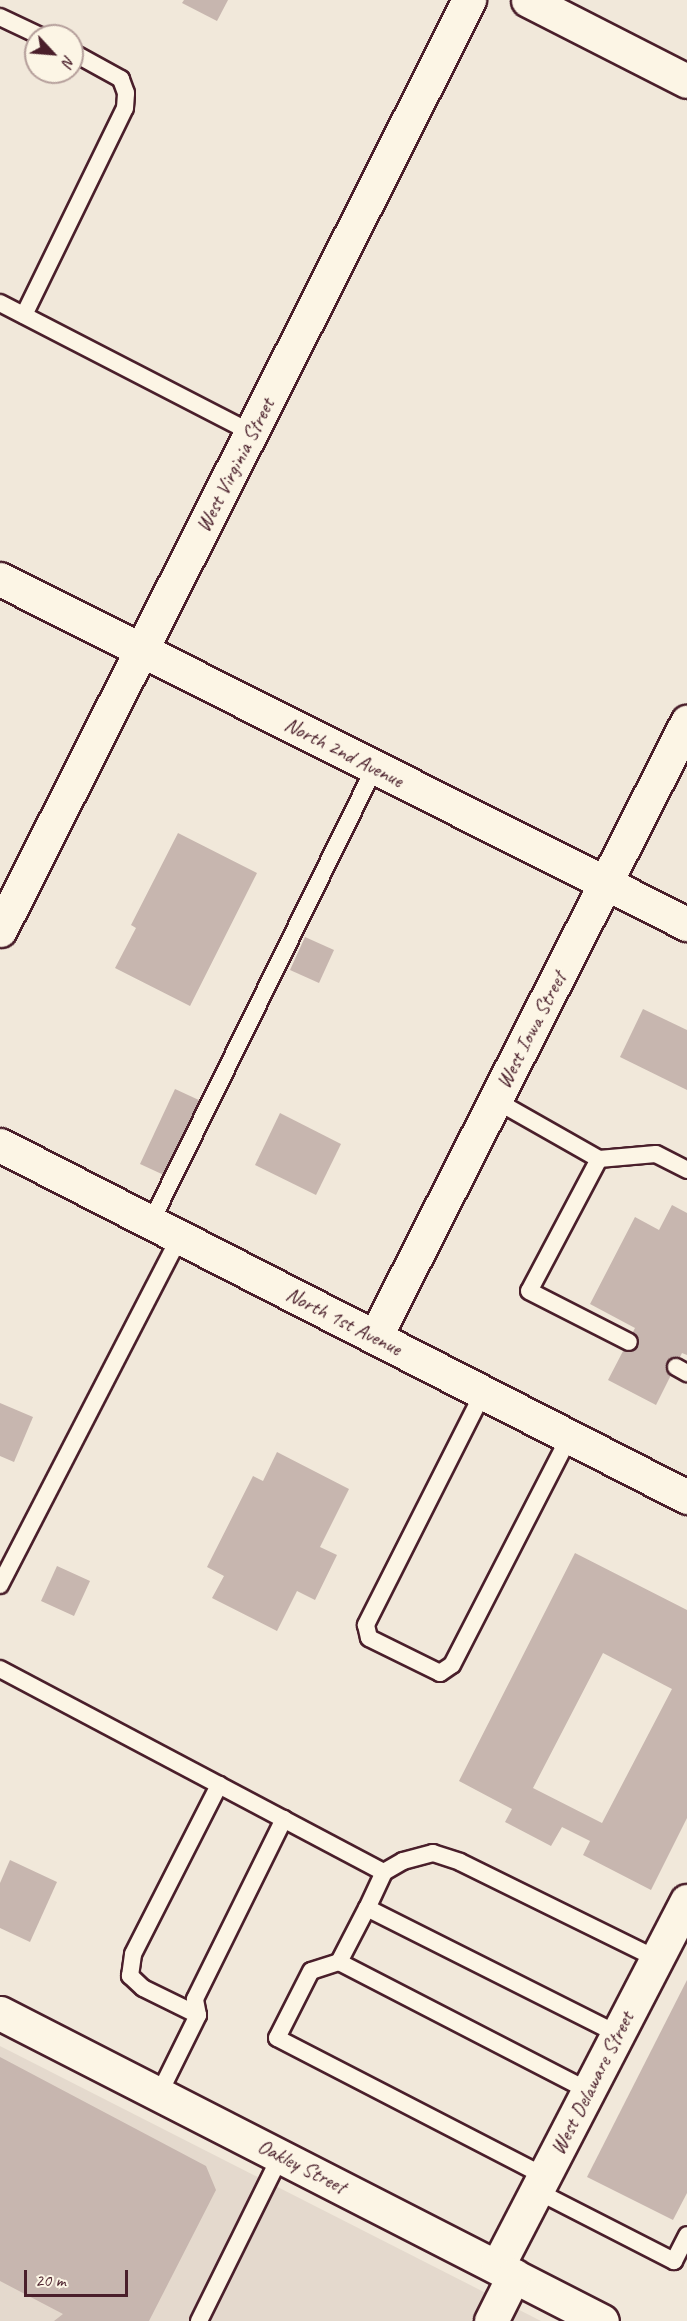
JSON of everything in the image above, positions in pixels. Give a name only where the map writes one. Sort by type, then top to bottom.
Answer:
[{"type":"street","name":"West Virginia Street","points":[[0,930],[470,0]]},
{"type":"street","points":[[528,0],[687,81]]},
{"type":"street","name":"North 2nd Avenue","points":[[0,579],[687,924]]},
{"type":"street","name":"West Iowa Street","points":[[375,1337],[687,722]]},
{"type":"street","name":"North 1st Avenue","points":[[0,1145],[687,1497]]},
{"type":"street","name":"West Delaware Street","points":[[491,2321],[506,2270],[540,2184],[687,1901]]},
{"type":"street","name":"Oakley Street","points":[[0,2013],[602,2321]]},
{"type":"lane","points":[[0,17],[24,29]]},
{"type":"lane","points":[[24,315],[125,108],[126,93],[121,79],[84,59]]},
{"type":"lane","points":[[0,303],[252,433]]},
{"type":"lane","points":[[151,1222],[375,767]]},
{"type":"lane","points":[[495,1100],[599,1159],[656,1154],[687,1170]]},
{"type":"lane","points":[[599,1159],[529,1291],[628,1342]]},
{"type":"lane","points":[[0,1585],[180,1237]]},
{"type":"lane","points":[[483,1393],[366,1625],[369,1638],[440,1673],[452,1665],[569,1437]]},
{"type":"lane","points":[[0,1669],[384,1872]]},
{"type":"lane","points":[[198,2015],[143,1988],[130,1976],[133,1954],[219,1785]]},
{"type":"lane","points":[[159,2094],[198,2015],[195,1999],[284,1819]]},
{"type":"lane","points":[[657,1959],[460,1862],[433,1853],[403,1861],[384,1872],[339,1962],[311,1971],[277,2038],[674,2261],[687,2235]]},
{"type":"lane","points":[[367,1908],[618,2034]]},
{"type":"lane","points":[[339,1962],[588,2091]]},
{"type":"lane","points":[[199,2321],[281,2155]]},
{"type":"shaded area","points":[[0,2046],[541,2321],[0,2321]]},
{"type":"building","points":[[184,0],[228,0],[217,21],[182,3]]},
{"type":"building","points":[[178,833],[257,873],[190,1006],[115,968],[136,928],[131,925]]},
{"type":"building","points":[[305,937],[334,950],[319,983],[290,970]]},
{"type":"building","points":[[643,1009],[687,1030],[687,1090],[620,1057]]},
{"type":"building","points":[[175,1089],[201,1101],[166,1176],[140,1164]]},
{"type":"building","points":[[280,1113],[341,1144],[316,1195],[255,1165]]},
{"type":"building","points":[[672,1205],[687,1213],[687,1355],[682,1353],[656,1405],[608,1380],[635,1328],[590,1304],[635,1217],[659,1230]]},
{"type":"building","points":[[0,1403],[33,1417],[14,1462],[0,1456]]},
{"type":"building","points":[[277,1452],[349,1489],[320,1547],[337,1555],[315,1600],[297,1591],[277,1631],[212,1598],[224,1576],[207,1567],[253,1476],[263,1481]]},
{"type":"building","points":[[575,1553],[687,1610],[687,1818],[651,1890],[583,1855],[590,1841],[562,1827],[551,1846],[505,1822],[512,1809],[459,1781]],"holes":[[[603,1653],[672,1689],[602,1823],[533,1788]]]},
{"type":"building","points":[[57,1566],[90,1581],[74,1616],[41,1601]]},
{"type":"building","points":[[10,1860],[57,1882],[30,1942],[0,1928],[0,1883]]},
{"type":"building","points":[[687,1980],[687,2193],[673,2220],[587,2177]]},
{"type":"building","points":[[0,2057],[206,2166],[216,2190],[149,2321],[54,2321],[63,2314],[0,2281]]}]
